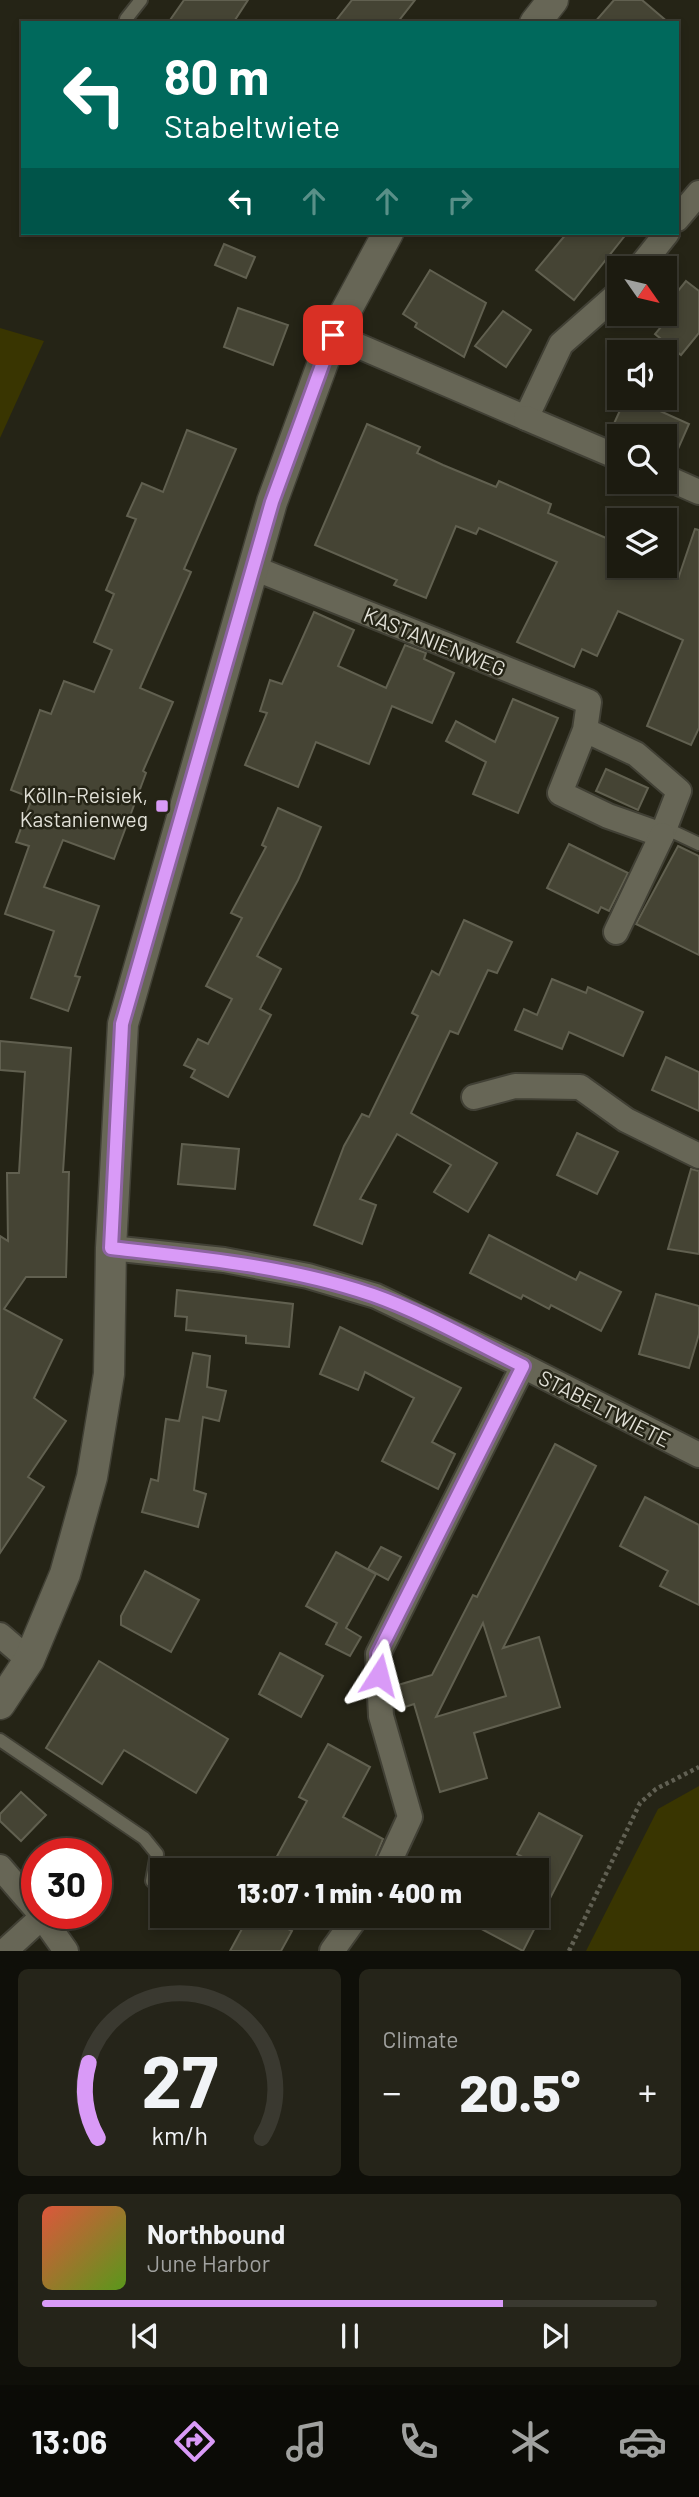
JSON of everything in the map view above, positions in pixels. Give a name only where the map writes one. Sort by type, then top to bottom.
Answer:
[{"type":"street","points":[[537,21],[553,0]]},
{"type":"street","points":[[679,217],[699,193]]},
{"type":"street","points":[[0,1704],[29,1660],[65,1574],[92,1477],[109,1374],[111,1248],[122,1024],[256,569],[272,502],[333,335],[387,235]]},
{"type":"street","points":[[649,256],[665,235]]},
{"type":"street","points":[[526,418],[561,344],[607,303]]},
{"type":"street","points":[[333,335],[607,452]]},
{"type":"street","points":[[677,482],[699,492]]},
{"type":"street","name":"KASTANIENWEG","points":[[256,569],[589,702],[585,730],[560,793],[608,816],[663,832]]},
{"type":"street","points":[[585,730],[636,754],[679,791],[617,932]]},
{"type":"street","points":[[474,1097],[516,1086],[580,1087],[626,1120],[699,1156]]},
{"type":"street","name":"STABELTWIETE","points":[[111,1248],[224,1260],[308,1276],[376,1296],[523,1366],[699,1455]]},
{"type":"street","points":[[391,1858],[410,1816],[381,1716],[378,1654],[523,1366]]},
{"type":"street","points":[[0,1635],[29,1660]]},
{"type":"street","points":[[0,1867],[21,1892]]},
{"type":"street","points":[[332,1951],[348,1928]]},
{"type":"street","points":[[5,1951],[25,1929]]},
{"type":"street","points":[[50,1929],[66,1951]]},
{"type":"lane","points":[[126,19],[141,0]]},
{"type":"lane","points":[[663,832],[699,844]]},
{"type":"lane","points":[[0,1740],[144,1838],[157,1854],[156,1858]]},
{"type":"path","points":[[569,1951],[640,1803],[656,1789],[699,1766]]},
{"type":"shaded area","points":[[0,328],[44,341],[0,438]]},
{"type":"shaded area","points":[[699,1786],[699,1951],[586,1951],[658,1809]]},
{"type":"building","points":[[184,0],[248,0],[234,21],[169,21]]},
{"type":"building","points":[[352,0],[415,0],[399,21],[336,21]]},
{"type":"building","points":[[614,0],[642,0],[667,21],[596,21]]},
{"type":"building","points":[[565,235],[625,235],[607,256],[574,300],[536,270]]},
{"type":"building","points":[[224,244],[255,257],[246,278],[215,265]]},
{"type":"building","points":[[430,270],[486,303],[464,357],[415,327],[417,323],[403,314]]},
{"type":"building","points":[[686,281],[699,291],[699,333],[681,355],[677,352],[677,340],[662,340],[655,334],[662,326],[677,326],[677,292]]},
{"type":"building","points":[[238,308],[288,325],[273,365],[224,347]]},
{"type":"building","points":[[503,311],[531,330],[506,367],[475,346]]},
{"type":"building","points":[[620,410],[660,410],[689,424],[678,449],[677,424],[614,424]]},
{"type":"building","points":[[367,424],[420,447],[417,453],[443,465],[496,487],[499,481],[551,504],[548,513],[607,538],[607,578],[678,579],[695,529],[699,530],[699,728],[691,745],[647,726],[683,640],[618,611],[597,656],[582,649],[574,667],[517,642],[557,562],[479,528],[476,534],[456,526],[426,598],[394,585],[397,580],[315,545]]},
{"type":"building","points":[[187,430],[236,449],[184,569],[191,572],[140,688],[173,702],[143,771],[146,773],[114,859],[63,840],[44,887],[99,906],[75,976],[80,977],[68,1011],[31,998],[54,931],[5,914],[29,846],[16,842],[32,798],[11,790],[40,710],[51,714],[64,681],[94,692],[112,650],[94,642],[114,594],[106,590],[136,519],[127,516],[142,483],[163,492]]},
{"type":"building","points":[[314,612],[354,630],[338,666],[386,688],[405,645],[426,653],[424,659],[454,673],[432,723],[392,706],[369,764],[316,742],[298,787],[245,765],[267,713],[260,711],[270,680],[282,684]]},
{"type":"building","points":[[513,699],[558,718],[518,813],[473,794],[486,762],[446,741],[456,721],[495,742]]},
{"type":"building","points":[[606,769],[648,788],[638,810],[596,791]]},
{"type":"building","points":[[278,808],[321,827],[298,880],[257,956],[281,969],[260,1009],[271,1015],[228,1097],[191,1077],[195,1070],[184,1065],[198,1039],[208,1044],[232,999],[206,986],[242,918],[231,913],[266,847],[262,845]]},
{"type":"building","points":[[569,844],[628,873],[609,911],[601,907],[598,913],[547,888]]},
{"type":"building","points":[[678,846],[699,856],[699,955],[636,924]]},
{"type":"building","points":[[464,920],[512,942],[497,973],[488,970],[458,1034],[450,1031],[411,1113],[497,1163],[468,1212],[434,1192],[451,1165],[397,1134],[360,1199],[376,1205],[362,1244],[314,1225],[344,1146],[362,1114],[369,1117],[418,1016],[412,1013],[432,971],[439,975]]},
{"type":"building","points":[[552,979],[586,993],[588,987],[643,1012],[623,1056],[569,1032],[562,1049],[515,1030],[524,1009],[537,1015]]},
{"type":"building","points":[[0,1041],[71,1048],[63,1172],[69,1172],[66,1277],[26,1277],[4,1309],[62,1340],[34,1398],[66,1421],[28,1477],[44,1487],[0,1553],[0,1236],[8,1241],[7,1173],[19,1173],[25,1072],[0,1070]]},
{"type":"building","points":[[666,1057],[699,1072],[699,1111],[652,1090]]},
{"type":"building","points":[[577,1133],[618,1152],[597,1194],[557,1175]]},
{"type":"building","points":[[182,1144],[239,1149],[235,1189],[178,1184]]},
{"type":"building","points":[[691,1169],[699,1171],[699,1254],[668,1249]]},
{"type":"building","points":[[489,1235],[576,1280],[580,1272],[621,1292],[601,1331],[551,1305],[549,1309],[523,1295],[521,1299],[470,1273]]},
{"type":"building","points":[[177,1290],[293,1304],[289,1347],[246,1343],[246,1336],[186,1330],[187,1317],[175,1316]]},
{"type":"building","points":[[656,1294],[699,1306],[699,1334],[689,1368],[639,1354]]},
{"type":"building","points":[[340,1327],[461,1388],[432,1442],[455,1454],[438,1489],[382,1461],[414,1398],[365,1372],[358,1390],[320,1374]]},
{"type":"building","points":[[193,1353],[210,1356],[207,1387],[226,1391],[219,1421],[203,1417],[194,1490],[206,1494],[198,1527],[142,1512],[151,1479],[158,1481],[166,1419],[179,1421]]},
{"type":"building","points":[[555,1444],[596,1466],[503,1648],[539,1637],[560,1707],[474,1733],[487,1778],[440,1792],[414,1704],[405,1707],[398,1685],[432,1675],[473,1595],[477,1597]],"holes":[[[483,1623],[506,1696],[436,1717]]]},
{"type":"building","points":[[645,1497],[699,1525],[699,1605],[660,1586],[668,1571],[620,1546]]},
{"type":"building","points":[[381,1547],[401,1557],[388,1580],[368,1569]]},
{"type":"building","points":[[336,1552],[376,1574],[346,1628],[361,1637],[350,1656],[326,1644],[337,1623],[306,1606]]},
{"type":"building","points":[[145,1571],[199,1600],[171,1652],[121,1625],[121,1616]]},
{"type":"building","points":[[280,1653],[323,1676],[301,1717],[259,1694]]},
{"type":"building","points":[[99,1661],[228,1739],[196,1793],[124,1750],[102,1784],[46,1748]]},
{"type":"building","points":[[328,1744],[370,1767],[343,1817],[383,1839],[375,1858],[276,1858],[307,1801],[299,1797]]},
{"type":"building","points":[[21,1792],[46,1815],[21,1841],[0,1821],[0,1814]]},
{"type":"building","points":[[539,1813],[582,1836],[549,1900],[549,1858],[524,1858],[517,1854]]},
{"type":"building","points":[[242,1928],[286,1928],[292,1931],[281,1951],[230,1951]]},
{"type":"building","points":[[480,1928],[535,1928],[523,1951]]},
{"type":"place","name":"Kölln-Reisiek, Kastanienweg","points":[[162,806]]},
{"type":"route","points":[[333,335],[272,502],[256,569],[194,772],[122,1024],[111,1248],[224,1260],[308,1276],[376,1296],[523,1366],[378,1654],[379,1675]]}]
